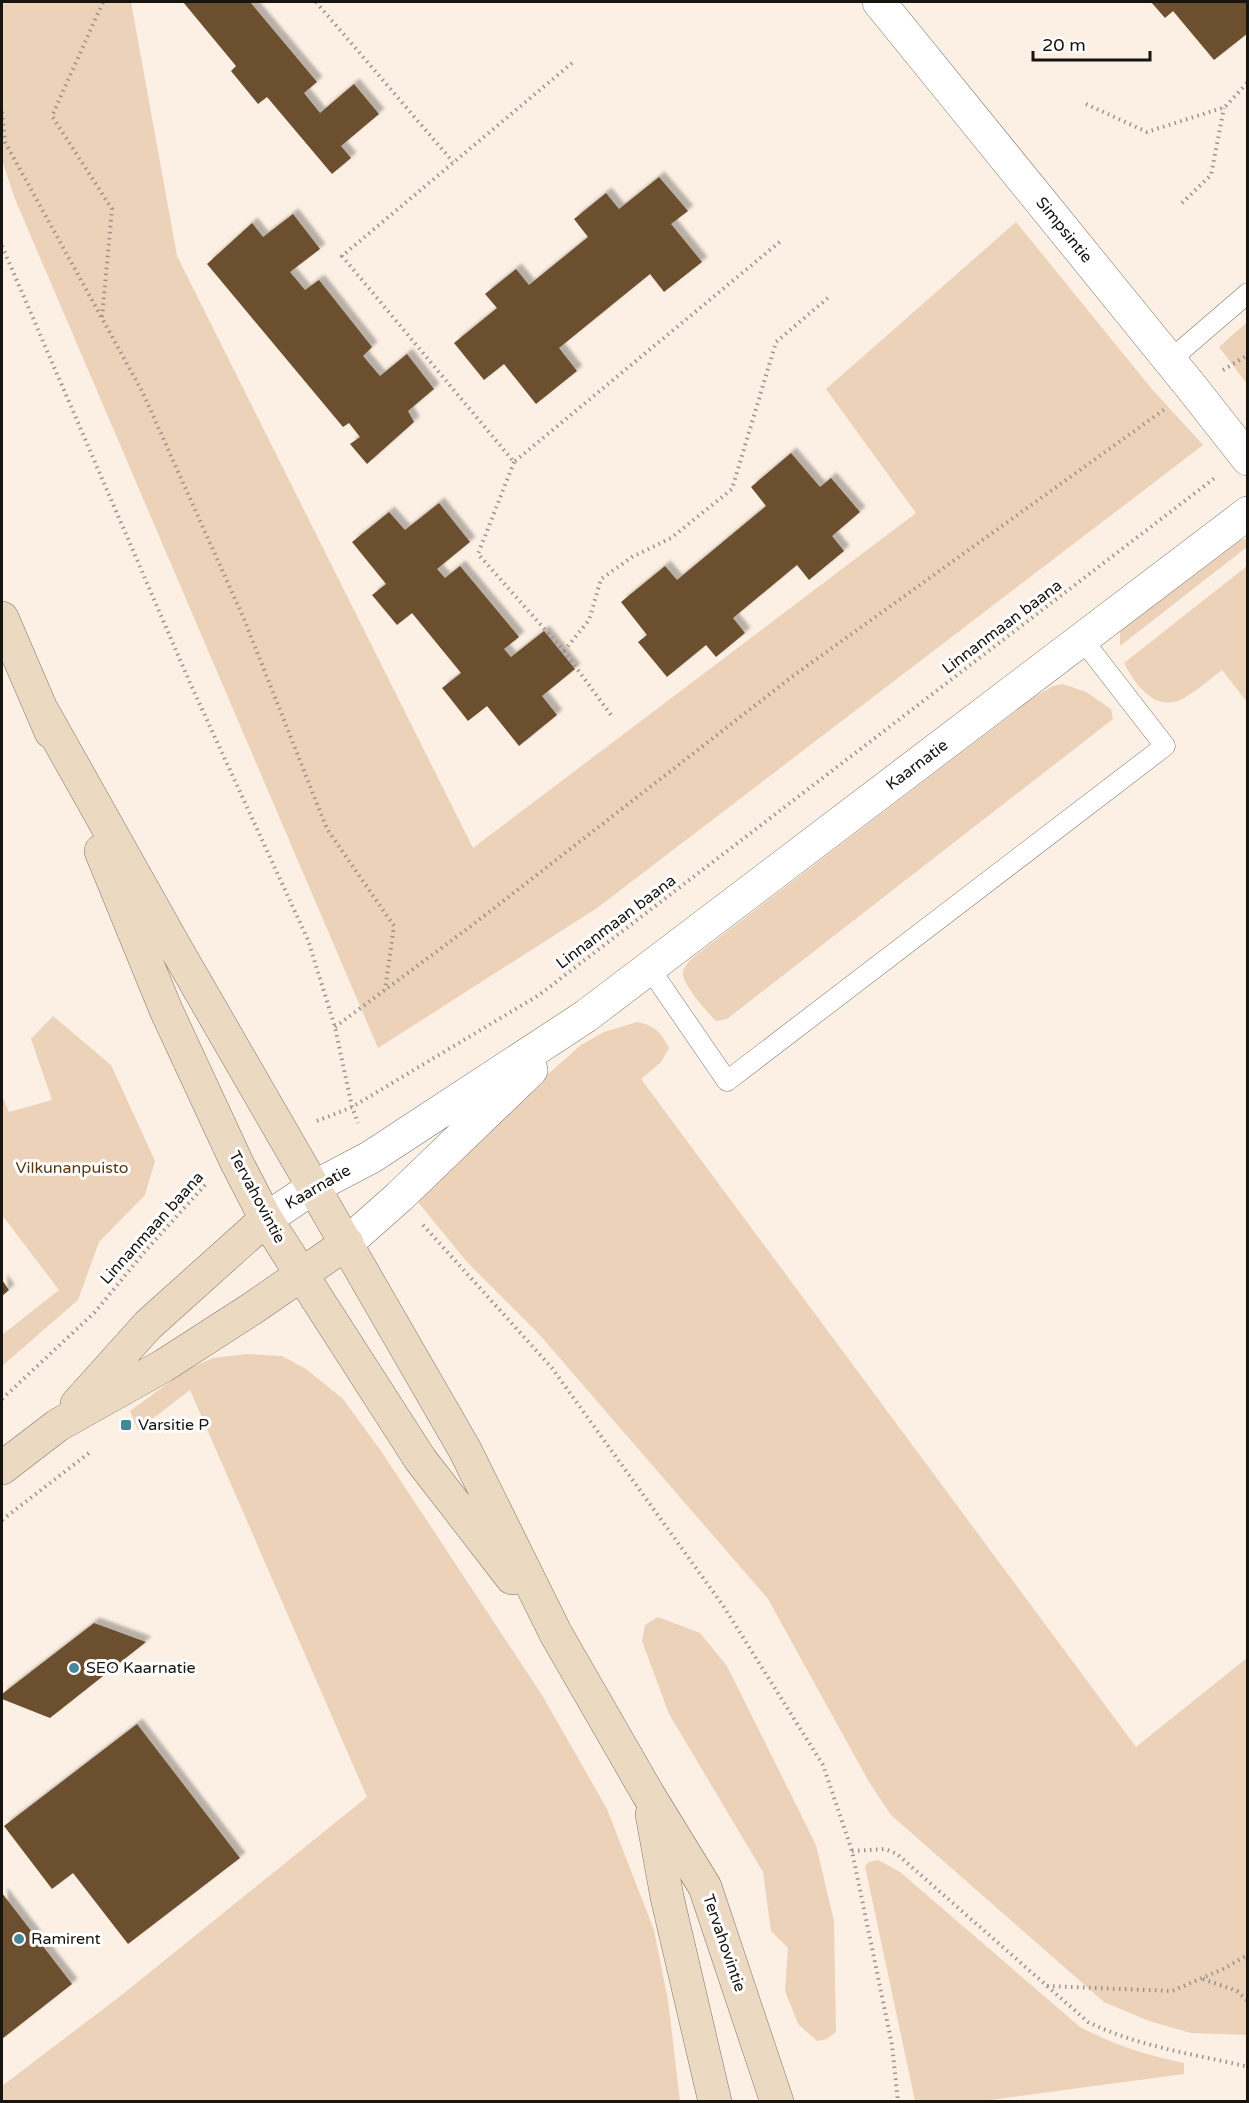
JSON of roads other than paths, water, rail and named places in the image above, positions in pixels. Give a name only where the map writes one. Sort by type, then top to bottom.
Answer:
[{"type":"main road","name":"Tervahovintie","points":[[2,618],[166,1010],[237,1163],[266,1219],[420,1460],[556,1634]]},
{"type":"main road","name":"Tervahovintie","points":[[43,712],[175,947],[465,1450],[556,1634],[648,1794],[705,1887],[777,2102]]},
{"type":"main road","name":"Kaarnatie","points":[[58,1425],[148,1325],[266,1219]]},
{"type":"main road","name":"Kaarnatie","points":[[2,1468],[58,1425],[164,1366],[347,1243]]},
{"type":"main road","name":"Tervahovintie","points":[[648,1794],[667,1897],[715,2102]]},
{"type":"street","name":"Simpsintie","points":[[889,5],[1246,457]]},
{"type":"street","name":"Kaarnatie","points":[[266,1219],[314,1187],[371,1157],[586,1017],[1248,513]]},
{"type":"street","name":"Kaarnatie","points":[[347,1243],[399,1197],[586,1017]]},
{"type":"lane","points":[[1170,360],[1248,293]]},
{"type":"lane","points":[[650,969],[727,1081],[1165,746],[1082,639]]},
{"type":"place","name":"Varsitie P","points":[[126,1425]]},
{"type":"place","name":"SEO Kaarnatie","points":[[74,1668]]},
{"type":"place","name":"Ramirent","points":[[19,1939]]},
{"type":"park label","name":"Vilkunanpuisto","points":[[72,1168]]}]
